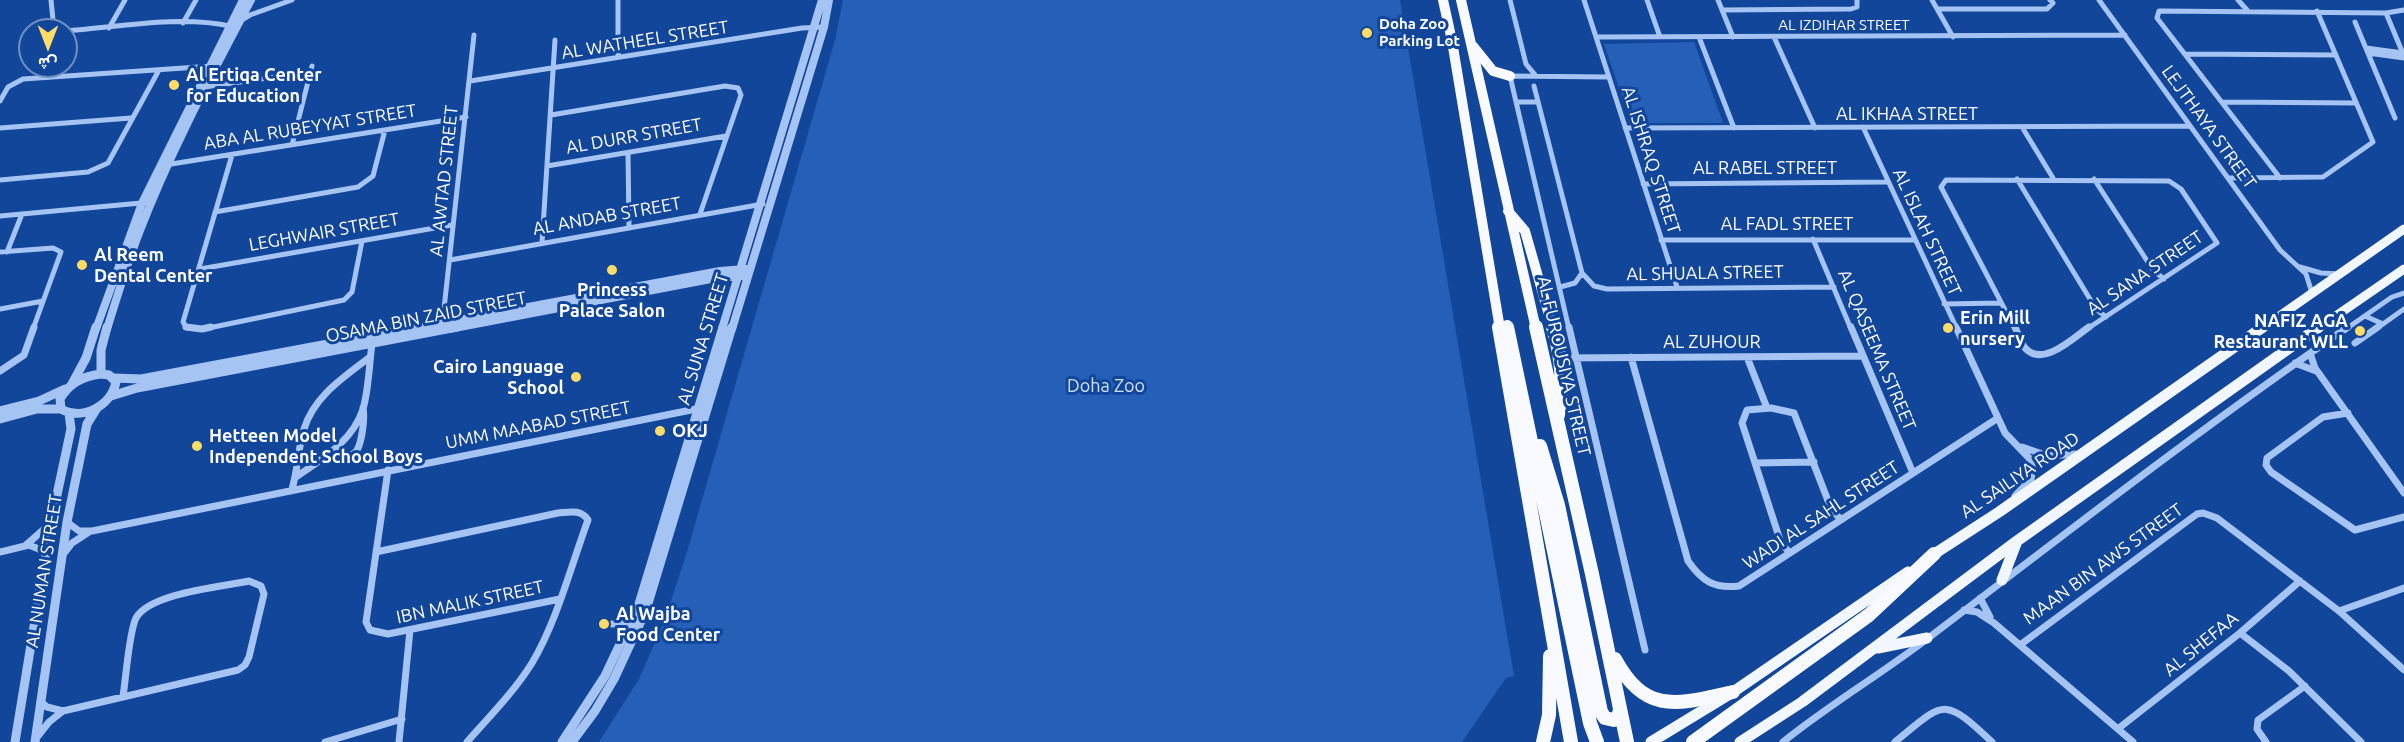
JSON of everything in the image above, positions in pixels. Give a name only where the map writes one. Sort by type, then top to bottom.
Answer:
[{"type":"highway","points":[[1443,0],[1452,41],[1571,742]]},
{"type":"highway","name":"AL FUROUSIYA STREET","points":[[1461,0],[1628,742]]},
{"type":"highway","points":[[1469,40],[1495,74],[1507,76]]},
{"type":"highway","points":[[1508,211],[1525,231],[1562,358],[1563,376],[1557,425]]},
{"type":"highway","points":[[1491,272],[1513,348],[1590,723],[1597,742]]},
{"type":"highway","points":[[1521,388],[1558,506],[1601,712],[1605,718],[1614,720],[1618,717],[1620,710]]},
{"type":"highway","points":[[1693,742],[1869,615],[1934,554]]},
{"type":"highway","points":[[1543,742],[1549,715],[1550,624]]},
{"type":"highway","points":[[1604,636],[1624,679],[1634,690],[1650,699],[1667,704],[1681,703],[1733,692]]},
{"type":"main road","name":"AL SAILIYA ROAD","points":[[1651,742],[1733,692],[1999,512],[2404,229]]},
{"type":"main road","points":[[1740,742],[1802,702],[2017,541],[2404,269]]},
{"type":"main road","points":[[2386,282],[2404,281]]},
{"type":"main road","points":[[2002,580],[2017,541]]},
{"type":"main road","points":[[1875,649],[1927,638]]},
{"type":"street","points":[[51,0],[53,18]]},
{"type":"street","points":[[109,28],[125,0]]},
{"type":"street","points":[[183,23],[196,0]]},
{"type":"street","points":[[70,386],[86,358],[107,294],[142,203],[197,89],[213,66],[248,0],[253,7],[270,8]]},
{"type":"street","points":[[78,30],[236,20],[292,0]]},
{"type":"street","points":[[618,0],[618,57]]},
{"type":"street","name":"AL SUNA STREET","points":[[819,27],[822,0]]},
{"type":"street","name":"AL SUNA STREET","points":[[572,742],[586,726],[621,669],[646,610],[744,272],[829,0]]},
{"type":"street","points":[[1510,0],[1526,64],[1536,76]]},
{"type":"street","name":"AL ISHRAQ STREET","points":[[1584,0],[1677,287]]},
{"type":"street","points":[[1647,0],[1660,37]]},
{"type":"street","points":[[1718,0],[1733,37]]},
{"type":"street","points":[[1788,0],[1792,9]]},
{"type":"street","points":[[1722,10],[1851,9],[1857,7],[1857,0]]},
{"type":"street","points":[[1932,0],[1953,37]]},
{"type":"street","points":[[1976,0],[1981,9]]},
{"type":"street","points":[[1938,9],[2047,9],[2053,3],[2050,0]]},
{"type":"street","name":"LEJTHAYA STREET","points":[[2099,0],[2280,250],[2300,267],[2310,280],[2312,293]]},
{"type":"street","points":[[2238,0],[2247,10]]},
{"type":"street","points":[[2280,178],[2157,18],[2159,11],[2386,13],[2404,10]]},
{"type":"street","points":[[2228,178],[2323,177],[2373,142],[2317,11]]},
{"type":"street","points":[[2386,13],[2404,56]]},
{"type":"street","points":[[0,411],[39,400],[87,376],[101,374],[99,355],[116,297],[152,202],[206,86],[230,26],[236,20]]},
{"type":"street","points":[[2355,22],[2395,118]]},
{"type":"street","points":[[206,23],[230,26]]},
{"type":"street","name":"AL WATHEEL STREET","points":[[470,81],[819,27]]},
{"type":"street","name":"AL AWTAD STREET","points":[[442,328],[474,35]]},
{"type":"street","name":"AL IZDIHAR STREET","points":[[1596,37],[2126,37]]},
{"type":"street","points":[[1699,37],[1734,128]]},
{"type":"street","points":[[1774,37],[1815,128]]},
{"type":"street","points":[[542,243],[555,40]]},
{"type":"street","points":[[2367,50],[2404,56]]},
{"type":"street","points":[[2186,54],[2336,55]]},
{"type":"street","points":[[0,101],[6,87],[23,79],[213,66]]},
{"type":"street","points":[[197,89],[311,69],[292,145]]},
{"type":"street","points":[[0,180],[87,172],[108,163],[159,70]]},
{"type":"street","points":[[1507,76],[1516,102],[1645,650]]},
{"type":"street","name":"AL ISHRAQ STREET","points":[[1507,76],[1608,76]]},
{"type":"street","points":[[551,115],[733,86],[738,88],[741,94],[700,214]]},
{"type":"street","points":[[1534,86],[1582,273],[1575,283],[1560,287]]},
{"type":"street","points":[[1516,102],[1538,102]]},
{"type":"street","points":[[2222,102],[2356,103]]},
{"type":"street","name":"ABA AL RUBEYYAT STREET","points":[[159,166],[466,117]]},
{"type":"street","points":[[0,128],[131,118]]},
{"type":"street","name":"AL IKHAA STREET","points":[[1625,128],[2190,126]]},
{"type":"street","name":"AL ISLAH STREET","points":[[1863,127],[1998,418],[2006,433],[2029,458],[2033,469],[2031,478],[1999,512]]},
{"type":"street","points":[[2022,127],[2053,178]]},
{"type":"street","points":[[215,212],[358,188],[374,176],[385,130]]},
{"type":"street","name":"AL DURR STREET","points":[[546,166],[726,136]]},
{"type":"street","points":[[628,153],[629,227]]},
{"type":"street","points":[[232,155],[183,322],[187,328],[193,330],[344,300],[352,292],[362,241]]},
{"type":"street","points":[[2017,178],[2096,309],[2106,317]]},
{"type":"street","name":"AL SANA STREET","points":[[2053,178],[2162,179],[2176,185],[2187,197],[2217,243],[2050,353],[2038,355],[2026,349],[1941,187],[1946,180],[1953,179],[2053,178]]},
{"type":"street","points":[[2094,179],[2153,270],[2164,279]]},
{"type":"street","name":"AL RABEL STREET","points":[[1643,184],[1887,182]]},
{"type":"street","points":[[0,216],[152,202]]},
{"type":"street","name":"AL ANDAB STREET","points":[[450,260],[700,214],[765,205]]},
{"type":"street","points":[[3,252],[22,214]]},
{"type":"street","name":"LEGHWAIR STREET","points":[[200,268],[452,225]]},
{"type":"street","name":"AL QASEEMA STREET","points":[[1813,239],[1913,473]]},
{"type":"street","name":"AL FADL STREET","points":[[1661,240],[1914,240]]},
{"type":"street","points":[[0,371],[24,355],[61,252],[53,248],[3,252]]},
{"type":"street","name":"LEJTHAYA STREET","points":[[2300,267],[2320,273],[2339,274]]},
{"type":"street","name":"OSAMA BIN ZAID STREET","points":[[101,374],[114,378],[141,379],[442,328],[744,272]]},
{"type":"street","name":"AL SHUALA STREET","points":[[1582,273],[1588,283],[1600,288],[1834,287]]},
{"type":"street","points":[[1783,742],[1927,638],[2295,363],[2392,297],[2404,293]]},
{"type":"street","points":[[0,309],[43,301]]},
{"type":"street","points":[[1944,304],[2001,303]]},
{"type":"street","points":[[2355,343],[2404,309]]},
{"type":"street","points":[[2373,311],[2384,323]]},
{"type":"street","points":[[2365,316],[2384,323]]},
{"type":"street","name":"OSAMA BIN ZAID STREET","points":[[111,396],[137,388],[372,344],[442,328]]},
{"type":"street","points":[[296,477],[322,459],[355,426],[363,408],[372,344]]},
{"type":"street","points":[[2310,353],[2319,373],[2404,493]]},
{"type":"street","name":"AL ZUHOUR","points":[[1562,358],[1862,356]]},
{"type":"street","points":[[292,489],[305,426],[315,406],[332,386],[370,357]]},
{"type":"street","name":"WADI AL SAHL STREET","points":[[1631,357],[1688,561],[1697,576],[1710,585],[1722,588],[1739,586],[1998,418]]},
{"type":"street","points":[[1747,357],[1767,408]]},
{"type":"street","points":[[2295,363],[2319,373]]},
{"type":"street","points":[[0,419],[37,409],[82,413],[97,408],[111,396],[116,386],[114,378]]},
{"type":"street","name":"AL NUMAN STREET","points":[[15,742],[51,523],[71,429],[60,399],[70,386]]},
{"type":"street","name":"AL NUMAN STREET","points":[[35,742],[67,522],[87,424],[97,408]]},
{"type":"street","points":[[322,459],[354,454],[358,450],[365,417],[363,408]]},
{"type":"street","name":"AL SUNA STREET","points":[[562,742],[600,687],[631,624],[704,408]]},
{"type":"street","name":"UMM MAABAD STREET","points":[[61,559],[72,543],[92,531],[704,408]]},
{"type":"street","points":[[1790,553],[1781,543],[1755,463],[1743,418],[1747,410],[1783,409],[1794,413],[1832,511],[1841,519]]},
{"type":"street","points":[[2348,413],[2323,417],[2267,458],[2266,465],[2271,471],[2355,530],[2404,517]]},
{"type":"street","name":"AL ISLAH STREET","points":[[2017,444],[2036,454],[2054,458],[2088,451]]},
{"type":"street","points":[[1755,463],[1814,462]]},
{"type":"street","name":"IBN MALIK STREET","points":[[388,470],[366,622],[370,630],[388,634],[560,599]]},
{"type":"street","points":[[376,552],[558,513],[574,511],[584,514],[588,520],[560,599],[532,663],[468,742]]},
{"type":"street","name":"MAAN BIN AWS STREET","points":[[2020,645],[2197,514],[2203,513],[2217,518],[2339,611],[2404,670]]},
{"type":"street","points":[[67,522],[74,529],[92,531]]},
{"type":"street","points":[[26,545],[51,523]]},
{"type":"street","points":[[0,552],[26,545],[34,545],[46,552]]},
{"type":"street","points":[[35,742],[40,731],[63,711],[228,674],[245,665],[264,594],[263,587],[258,582],[249,581],[158,600],[144,608],[135,620],[123,696]]},
{"type":"street","name":"AL SHEFAA","points":[[2119,728],[2240,633],[2300,581]]},
{"type":"street","points":[[2339,611],[2404,588]]},
{"type":"street","points":[[1980,598],[1994,622]]},
{"type":"street","points":[[1964,610],[1983,615],[1994,622],[2133,742]]},
{"type":"street","points":[[612,624],[631,624]]},
{"type":"street","points":[[399,742],[410,630]]},
{"type":"street","points":[[2240,633],[2305,686],[2361,742]]},
{"type":"street","points":[[2266,742],[2257,729],[2258,720],[2305,686]]},
{"type":"street","points":[[41,702],[47,707],[63,711]]},
{"type":"street","points":[[1895,742],[1938,708],[1950,707],[1961,713],[1992,742]]},
{"type":"street","points":[[325,742],[402,719]]},
{"type":"green space","name":"Doha Zoo","points":[[843,0],[1400,0],[1514,676],[1506,678],[1462,742],[599,742],[639,679],[665,619],[686,555],[835,40]]},
{"type":"green space","points":[[1694,42],[1723,123],[1631,123],[1604,44]]},
{"type":"place","name":"Doha Zoo Parking Lot","points":[[1367,33]]},
{"type":"place","name":"Al Ertiqa Center for Education","points":[[174,85]]},
{"type":"place","name":"Al Reem Dental Center","points":[[82,265]]},
{"type":"place","name":"Princess Palace Salon","points":[[612,270]]},
{"type":"place","name":"Erin Mill nursery","points":[[1948,328]]},
{"type":"place","name":"NAFIZ AGA Restaurant WLL","points":[[2360,331]]},
{"type":"place","name":"Cairo Language School","points":[[576,377]]},
{"type":"place","name":"OKJ","points":[[660,431]]},
{"type":"place","name":"Hetteen Model Independent School Boys","points":[[197,446]]},
{"type":"place","name":"Al Wajba Food Center","points":[[604,624]]}]
